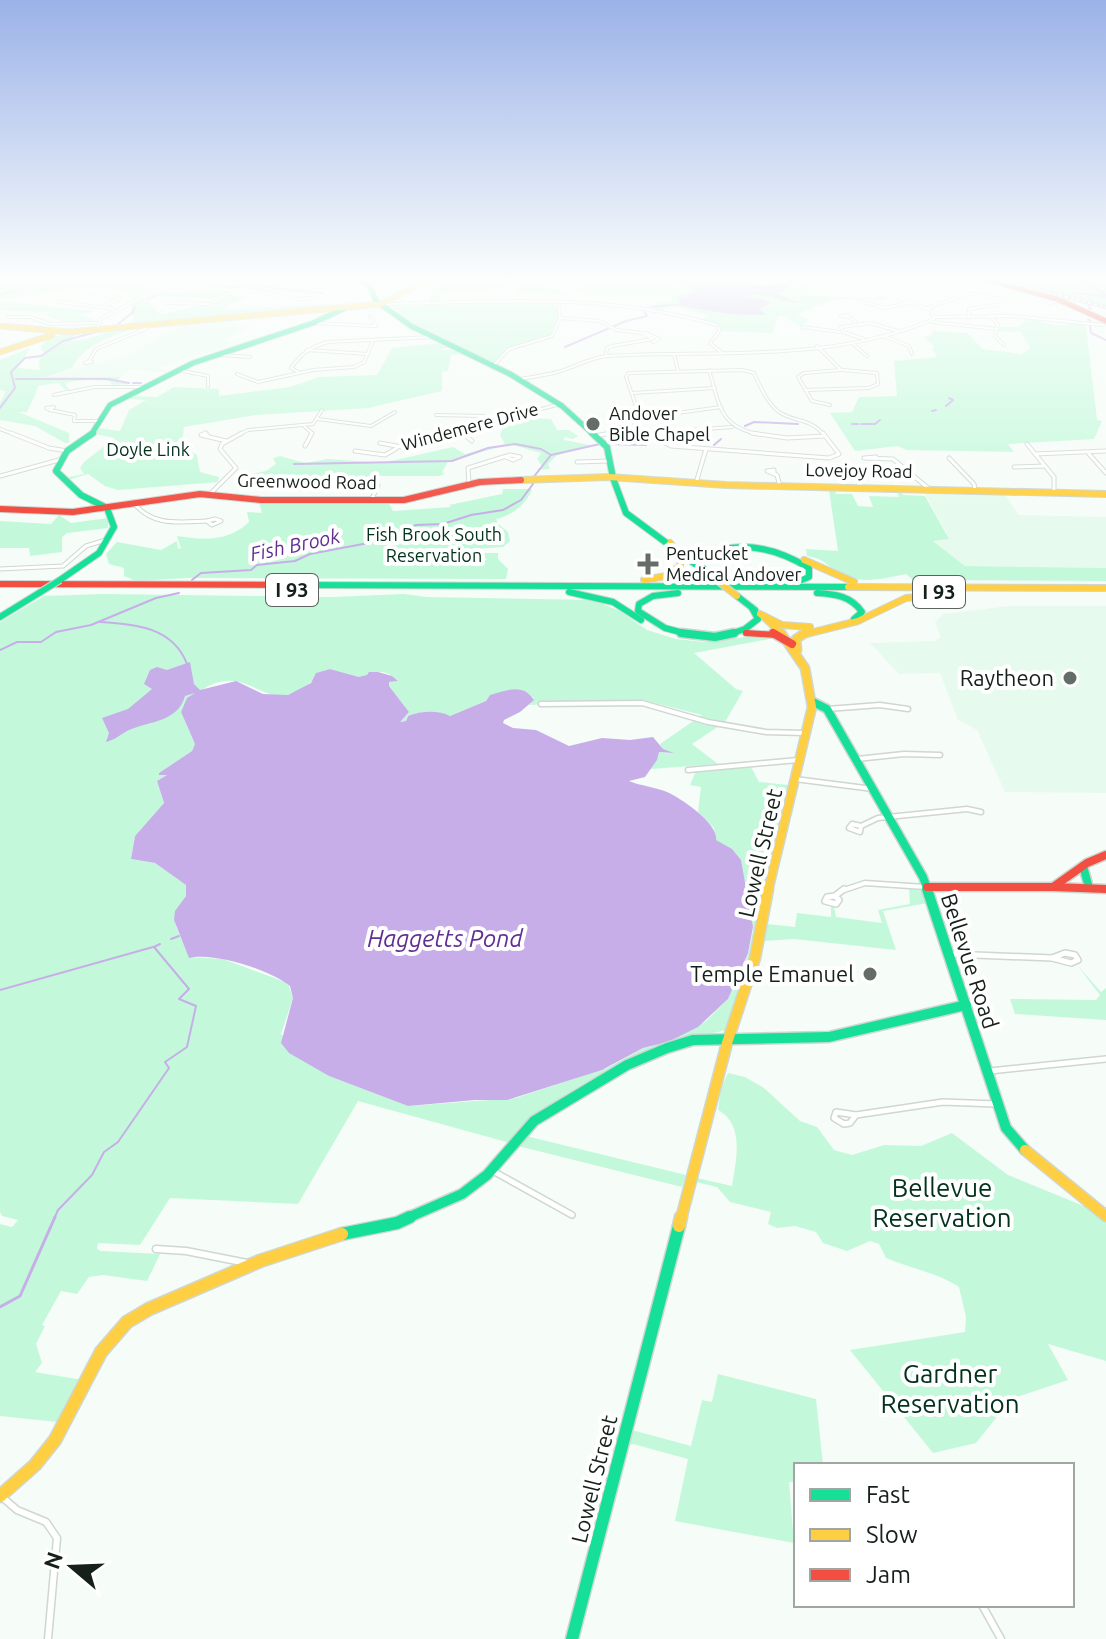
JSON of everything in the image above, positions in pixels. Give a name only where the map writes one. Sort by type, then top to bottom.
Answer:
[{"type":"main road","points":[[0,617],[91,560],[110,539],[113,517],[105,507],[87,499],[57,474],[59,460],[67,451],[88,439],[108,406],[178,370],[220,355]]},
{"type":"main road","name":"Lowell Street","points":[[470,355],[519,379],[560,404],[607,447],[613,478],[626,513],[670,543],[717,584],[756,611],[794,647],[814,684],[813,702],[770,879],[755,958],[729,1039],[572,1639]]},
{"type":"main road","name":"Greenwood Road","points":[[0,509],[66,512],[210,494],[261,500],[371,501],[427,497],[469,485],[613,478]]},
{"type":"main road","name":"Lovejoy Road","points":[[613,478],[780,486],[1106,494]]},
{"type":"main road","points":[[670,543],[684,550],[704,551]]},
{"type":"main road","points":[[553,586],[666,576],[676,571],[682,563],[679,553],[670,543]]},
{"type":"main road","points":[[687,557],[732,546],[763,547],[791,554],[847,581],[911,587]]},
{"type":"main road","points":[[704,570],[699,562],[704,555],[745,547],[787,554],[811,572],[807,578],[794,583],[717,584]]},
{"type":"main road","name":"I 93","points":[[1,587],[717,584],[1106,590]]},
{"type":"main road","points":[[1,587],[41,591]]},
{"type":"main road","name":"I 93","points":[[41,591],[1106,590]]},
{"type":"main road","points":[[544,591],[605,599],[652,626],[674,634],[711,638],[765,631],[779,634],[794,647]]},
{"type":"main road","points":[[747,591],[660,594],[643,600],[637,609],[644,618],[663,628],[711,636],[752,626],[758,619],[756,611]]},
{"type":"main road","points":[[756,611],[778,624],[804,628],[846,622],[862,613],[857,603],[839,596],[773,591]]},
{"type":"main road","points":[[794,647],[802,634],[858,621],[906,598],[1026,592]]},
{"type":"main road","points":[[813,702],[827,709]]},
{"type":"main road","name":"Bellevue Road","points":[[827,709],[890,816],[927,887],[996,1104],[1012,1137],[1106,1216]]},
{"type":"main road","points":[[1053,887],[1083,866],[1106,855]]},
{"type":"main road","points":[[1083,866],[1089,888]]},
{"type":"main road","points":[[927,887],[1106,889]]},
{"type":"main road","points":[[0,1496],[35,1465],[55,1440],[70,1417],[96,1360],[119,1329],[149,1309],[253,1264],[326,1237],[405,1220],[462,1194],[492,1170],[534,1121],[605,1077],[675,1045],[706,1038],[829,1037],[966,1005]]},
{"type":"street","points":[[89,361],[92,355]]},
{"type":"street","points":[[228,355],[254,355]]},
{"type":"street","points":[[300,373],[291,368],[301,355]]},
{"type":"street","points":[[237,374],[258,382],[357,366],[367,355]]},
{"type":"street","points":[[491,366],[504,355]]},
{"type":"street","points":[[519,379],[564,370],[591,358],[641,355]]},
{"type":"street","points":[[674,355],[678,370]]},
{"type":"street","points":[[826,355],[841,370]]},
{"type":"street","points":[[178,370],[207,376],[210,379],[208,386]]},
{"type":"street","points":[[709,370],[724,416],[734,426]]},
{"type":"street","points":[[743,370],[754,373],[764,394],[779,412],[815,424],[838,453],[837,457],[663,444],[639,429],[633,419],[637,409],[626,377],[629,373],[743,370]]},
{"type":"street","points":[[805,390],[872,388],[878,384],[877,373],[841,370],[798,375],[805,390],[813,401],[830,405]]},
{"type":"street","points":[[67,392],[131,385],[145,387]]},
{"type":"street","points":[[632,393],[715,388]]},
{"type":"street","name":"Windemere Drive","points":[[380,443],[397,448],[560,404]]},
{"type":"street","points":[[633,419],[657,419],[695,409],[721,407]]},
{"type":"street","points":[[50,410],[75,415],[74,421],[99,421]]},
{"type":"street","points":[[318,419],[322,410]]},
{"type":"street","points":[[210,494],[236,468],[220,448],[226,441],[248,430],[304,426],[318,419],[372,426],[395,412]]},
{"type":"street","points":[[436,415],[481,416],[495,421]]},
{"type":"street","points":[[304,426],[312,433],[305,446]]},
{"type":"street","points":[[690,430],[734,426],[779,437],[825,436]]},
{"type":"street","points":[[0,429],[49,448],[67,451]]},
{"type":"street","points":[[595,436],[639,429]]},
{"type":"street","points":[[459,431],[472,441]]},
{"type":"street","points":[[208,436],[226,441]]},
{"type":"street","points":[[1027,444],[1054,477],[1054,492]]},
{"type":"street","points":[[355,451],[383,455],[393,453],[397,448]]},
{"type":"street","points":[[696,483],[706,449]]},
{"type":"street","points":[[1035,454],[1106,451]]},
{"type":"street","points":[[1088,453],[1106,473]]},
{"type":"street","points":[[469,485],[468,468],[506,457]]},
{"type":"street","points":[[876,457],[894,459],[907,473],[924,481],[928,488]]},
{"type":"street","points":[[949,458],[974,484],[975,490]]},
{"type":"street","points":[[0,476],[59,460]]},
{"type":"street","points":[[577,462],[609,461]]},
{"type":"street","points":[[1014,467],[1045,466]]},
{"type":"street","points":[[774,473],[780,486]]},
{"type":"street","points":[[371,501],[378,485]]},
{"type":"street","points":[[133,502],[141,515],[150,520],[207,521]]},
{"type":"street","points":[[0,569],[63,566],[86,546],[110,539]]},
{"type":"street","points":[[541,704],[642,703],[708,722],[766,732],[806,733]]},
{"type":"street","points":[[827,709],[880,705],[908,709]]},
{"type":"street","points":[[857,759],[904,754],[940,755]]},
{"type":"street","points":[[688,770],[800,760]]},
{"type":"street","points":[[795,779],[875,790]]},
{"type":"street","points":[[861,826],[872,819],[890,816],[967,809],[981,812]]},
{"type":"street","points":[[835,896],[843,888],[855,884],[927,887]]},
{"type":"street","points":[[949,954],[1052,958],[1071,963],[1078,960],[1068,952],[1052,958]]},
{"type":"street","points":[[986,1071],[1017,1071],[1072,1060],[1106,1059]]},
{"type":"street","points":[[856,1115],[943,1102],[996,1104]]},
{"type":"street","points":[[492,1170],[572,1215]]},
{"type":"street","points":[[156,1249],[186,1251],[253,1264]]},
{"type":"street","points":[[0,1496],[18,1510],[42,1517],[55,1530],[57,1538],[48,1639]]},
{"type":"street","points":[[983,1607],[1001,1639]]},
{"type":"shaded area","points":[[198,355],[156,368],[170,373],[130,369],[120,377],[41,377],[124,357]]},
{"type":"shaded area","points":[[923,490],[1003,492],[1019,515],[1106,517],[1106,568],[965,566],[932,540],[949,538]]},
{"type":"shaded area","name":"Raytheon","points":[[1009,606],[1106,606],[1106,793],[1005,792],[977,730],[958,720],[940,673],[899,674],[870,643],[935,641],[941,637],[935,622],[943,614]]},
{"type":"green space","points":[[11,355],[26,355],[18,368],[40,370],[39,361],[42,355],[81,355],[72,368],[45,377],[120,377],[117,381],[130,384],[111,385],[111,382],[82,380],[65,383],[67,391],[58,383],[38,386],[27,412],[19,412],[69,433],[69,443],[65,443],[35,426],[0,420],[0,403],[6,391],[0,390],[0,360]]},
{"type":"green space","name":"Doyle Link","points":[[388,355],[451,355],[448,371],[442,372],[442,391],[368,408],[256,415],[184,427],[182,447],[197,455],[200,472],[219,477],[218,482],[118,490],[105,486],[88,474],[68,480],[65,478],[84,474],[80,468],[84,462],[115,438],[95,434],[99,428],[120,431],[129,410],[146,400],[128,399],[132,396],[157,397],[174,387],[219,389],[219,396],[290,387],[319,377],[377,375]]},
{"type":"green space","points":[[478,355],[500,355],[494,363]]},
{"type":"green space","points":[[1089,355],[1097,420],[1102,421],[1094,439],[1008,444],[1014,452],[906,450],[898,446],[855,451],[830,413],[852,412],[859,397],[897,396],[894,361],[937,357]]},
{"type":"green space","points":[[532,414],[551,419],[557,430],[569,430],[578,436],[573,439],[564,437],[564,440],[590,445],[556,456],[548,464],[550,469],[537,470],[542,466],[537,459],[541,453],[509,444],[448,462],[442,472],[445,474],[439,476],[369,476],[345,488],[296,491],[280,487],[241,486],[250,480],[246,475],[266,471],[276,464],[273,458],[280,456],[305,463],[328,459],[382,463],[453,447],[465,454],[505,444],[500,435],[503,427],[530,420]]},
{"type":"green space","name":"Fish Brook South Reservation","points":[[503,489],[532,489],[518,508],[496,519],[508,532],[510,541],[503,547],[475,549],[471,552],[475,557],[464,561],[482,562],[487,559],[480,558],[481,553],[498,553],[498,559],[508,569],[506,579],[188,578],[136,581],[124,576],[124,568],[109,564],[106,554],[117,542],[161,550],[177,541],[178,549],[181,548],[177,536],[206,539],[233,533],[249,522],[247,512],[262,513],[259,502],[388,502],[393,511],[451,507],[449,505],[502,494]]},
{"type":"green space","points":[[835,489],[836,494],[852,494],[858,506],[873,507],[869,496],[899,497],[896,489],[904,495],[925,496],[949,539],[933,541],[965,566],[1106,568],[1106,581],[913,580],[906,574],[873,580],[848,577],[807,556],[806,549],[838,551],[829,490]]},
{"type":"green space","points":[[59,515],[71,523],[108,518],[108,528],[67,533],[62,537],[62,552],[30,556],[29,548],[0,548],[0,521],[51,524]]},
{"type":"green space","points":[[404,594],[593,600],[620,611],[647,630],[676,639],[705,642],[762,635],[775,638],[694,653],[736,689],[743,691],[725,722],[692,744],[718,764],[651,769],[659,752],[674,753],[662,749],[660,744],[702,715],[643,700],[529,705],[534,697],[490,695],[486,701],[450,716],[423,712],[399,722],[409,712],[389,686],[389,682],[398,681],[392,676],[377,672],[359,677],[330,669],[317,673],[310,683],[283,696],[239,682],[222,681],[198,693],[186,705],[181,712],[195,744],[192,751],[159,773],[167,775],[157,781],[164,803],[135,836],[131,859],[155,863],[186,885],[187,893],[175,917],[189,957],[223,959],[288,983],[293,998],[281,1034],[329,1076],[408,1106],[516,1098],[607,1068],[643,1048],[668,1042],[706,1021],[728,999],[748,953],[753,930],[741,860],[716,840],[714,828],[698,812],[701,787],[690,785],[697,769],[750,765],[759,782],[789,785],[753,941],[726,1030],[668,1046],[609,1070],[555,1102],[510,1143],[358,1101],[298,1204],[170,1198],[140,1245],[98,1243],[97,1249],[101,1251],[160,1254],[147,1281],[103,1275],[89,1277],[77,1294],[61,1291],[42,1325],[45,1326],[36,1344],[42,1363],[35,1372],[83,1380],[77,1382],[57,1422],[0,1416],[0,1224],[12,1227],[18,1220],[2,1216],[0,1212],[0,622],[44,596],[331,597]]},
{"type":"green space","points":[[909,889],[924,891],[928,903],[883,911],[896,950],[794,939],[764,941],[767,924],[795,927],[797,913],[831,917],[831,907],[834,907],[836,917],[882,923],[878,910],[910,904]]},
{"type":"green space","points":[[1077,965],[1101,992],[1106,988],[1106,1020],[1015,1014],[1010,999],[1096,1000],[1100,995]]},
{"type":"green space","points":[[728,1073],[745,1077],[764,1088],[800,1121],[817,1127],[834,1150],[852,1155],[884,1145],[921,1146],[952,1133],[1008,1175],[1091,1209],[1106,1222],[1106,1361],[1048,1344],[1068,1380],[1011,1399],[976,1443],[933,1453],[850,1350],[965,1332],[966,1317],[959,1287],[886,1258],[879,1244],[870,1241],[847,1251],[823,1243],[816,1232],[795,1226],[777,1228],[768,1224],[771,1212],[730,1202],[717,1187],[696,1182],[697,1178],[732,1186],[737,1144],[732,1124],[718,1110],[721,1089]]},
{"type":"green space","points":[[526,1136],[686,1175],[682,1187],[518,1146]]},
{"type":"green space","points":[[718,1374],[816,1399],[823,1463],[794,1463],[794,1482],[789,1482],[794,1543],[675,1521],[688,1459],[633,1444],[627,1446],[632,1430],[691,1446],[702,1400],[712,1402]]},
{"type":"water","name":"Haggetts Pond","points":[[190,662],[194,684],[200,690],[236,681],[263,694],[288,695],[311,683],[316,673],[330,669],[359,677],[378,672],[398,681],[389,682],[389,686],[409,712],[400,722],[406,721],[408,716],[424,712],[450,716],[486,701],[490,695],[514,689],[525,691],[534,700],[504,720],[503,723],[513,728],[536,730],[569,746],[602,738],[630,740],[653,737],[663,749],[674,753],[659,752],[645,777],[629,781],[667,792],[689,806],[706,819],[716,840],[732,849],[741,860],[753,927],[748,953],[728,999],[698,1027],[668,1042],[643,1048],[602,1070],[507,1100],[408,1106],[329,1076],[289,1053],[281,1043],[293,998],[290,986],[241,964],[213,958],[189,958],[174,920],[175,911],[186,896],[186,885],[155,863],[131,859],[135,836],[164,803],[157,781],[167,775],[159,773],[192,751],[195,744],[181,712],[187,698],[195,693],[185,696],[170,716],[129,730],[106,742],[109,733],[102,718],[128,709],[152,689],[144,684],[150,670],[157,667],[167,670]]},
{"type":"waterway","points":[[0,408],[15,388],[11,372],[25,358],[42,355]]},
{"type":"waterway","points":[[16,379],[108,379],[129,383]]},
{"type":"waterway","points":[[133,383],[141,383]]},
{"type":"waterway","name":"Fish Brook","points":[[946,406],[953,400],[949,398]]},
{"type":"waterway","name":"Fish Brook","points":[[932,411],[936,410]]},
{"type":"waterway","name":"Fish Brook","points":[[861,424],[875,424],[880,420]]},
{"type":"waterway","name":"Fish Brook","points":[[745,426],[754,422],[798,424]]},
{"type":"waterway","name":"Fish Brook","points":[[852,424],[858,424]]},
{"type":"waterway","name":"Fish Brook","points":[[714,445],[721,439]]},
{"type":"waterway","points":[[294,464],[452,461],[488,448],[515,444],[541,449],[551,455]]},
{"type":"waterway","name":"Fish Brook","points":[[551,455],[600,444]]},
{"type":"waterway","name":"Fish Brook","points":[[608,444],[646,445]]},
{"type":"waterway","name":"Fish Brook","points":[[532,479],[551,455]]},
{"type":"waterway","name":"Fish Brook","points":[[192,580],[201,573],[251,570],[257,565],[295,561],[310,554],[379,541],[385,534],[395,534],[416,525],[443,524],[471,515],[503,510],[521,500],[533,484],[531,481]]},
{"type":"waterway","name":"Fish Brook","points":[[0,650],[17,642],[41,642],[56,632],[91,625],[156,598],[179,593]]},
{"type":"waterway","points":[[100,622],[139,626],[163,635],[181,652],[187,664]]},
{"type":"waterway","points":[[171,939],[179,936]]},
{"type":"waterway","points":[[54,1219],[58,1210],[92,1175],[104,1152],[118,1142],[169,1068],[165,1062],[187,1047],[196,1006],[179,999],[189,989],[154,947],[160,944]]},
{"type":"waterway","points":[[0,990],[153,947]]},
{"type":"waterway","points":[[0,1307],[20,1296],[55,1217]]},
{"type":"traffic: fast","points":[[60,580],[99,553],[114,527],[107,508],[81,495],[56,471],[67,451],[92,435],[110,405],[193,363],[216,355]]},
{"type":"traffic: fast","points":[[472,355],[510,374],[562,406],[607,447],[613,478],[626,513],[718,581]]},
{"type":"traffic: fast","points":[[704,570],[699,560],[711,553],[725,548],[754,547],[784,555],[809,568],[809,577],[794,583]]},
{"type":"traffic: fast","points":[[39,593],[60,580]]},
{"type":"traffic: fast","points":[[297,585],[848,587]]},
{"type":"traffic: fast","points":[[569,592],[613,602],[641,620]]},
{"type":"traffic: fast","points":[[0,617],[39,593]]},
{"type":"traffic: fast","points":[[678,593],[653,596],[639,604],[638,611],[665,628],[715,637],[745,629],[758,619],[752,608]]},
{"type":"traffic: fast","points":[[817,593],[837,595],[853,602],[862,612],[854,619]]},
{"type":"traffic: fast","points":[[737,596],[755,610]]},
{"type":"traffic: fast","points":[[813,702],[827,709],[923,877],[1006,1128],[1025,1150]]},
{"type":"traffic: fast","points":[[1083,866],[1089,888]]},
{"type":"traffic: fast","points":[[342,1234],[397,1223],[462,1194],[487,1175],[534,1121],[627,1065],[667,1048],[693,1040],[829,1037],[966,1005]]},
{"type":"traffic: fast","points":[[572,1639],[679,1226]]},
{"type":"traffic: slow","points":[[521,480],[609,477],[726,485],[1106,494]]},
{"type":"traffic: slow","points":[[644,580],[666,576],[680,566],[681,557],[670,543]]},
{"type":"traffic: slow","points":[[687,557],[706,550]]},
{"type":"traffic: slow","points":[[804,560],[854,582]]},
{"type":"traffic: slow","points":[[718,581],[737,596]]},
{"type":"traffic: slow","points":[[848,587],[1106,588]]},
{"type":"traffic: slow","points":[[797,650],[796,639],[805,633],[858,621],[906,598],[951,594]]},
{"type":"traffic: slow","points":[[760,614],[782,625],[810,627]]},
{"type":"traffic: slow","points":[[679,1226],[727,1043],[755,958],[770,879],[812,707],[809,680],[800,657],[765,618]]},
{"type":"traffic: slow","points":[[1025,1150],[1106,1216]]},
{"type":"traffic: slow","points":[[0,1496],[35,1465],[55,1440],[101,1352],[127,1322],[149,1309],[260,1261],[342,1234]]},
{"type":"traffic: jam","points":[[0,509],[73,512],[200,494],[261,500],[404,500],[480,482],[521,480]]},
{"type":"traffic: jam","points":[[0,584],[297,585]]},
{"type":"traffic: jam","points":[[746,633],[773,633],[792,644]]},
{"type":"traffic: jam","points":[[927,887],[1053,887],[1087,863],[1106,855]]},
{"type":"traffic: jam","points":[[1053,887],[1106,889]]},
{"type":"place","name":"Andover Bible Chapel","points":[[593,424]]},
{"type":"place","name":"Pentucket Medical Andover","points":[[648,564]]},
{"type":"place","name":"Raytheon","points":[[1070,678]]},
{"type":"place","name":"Temple Emanuel","points":[[870,974]]},
{"type":"park label","name":"Bellevue Reservation","points":[[942,1203]]},
{"type":"park label","name":"Gardner Reservation","points":[[950,1389]]}]
